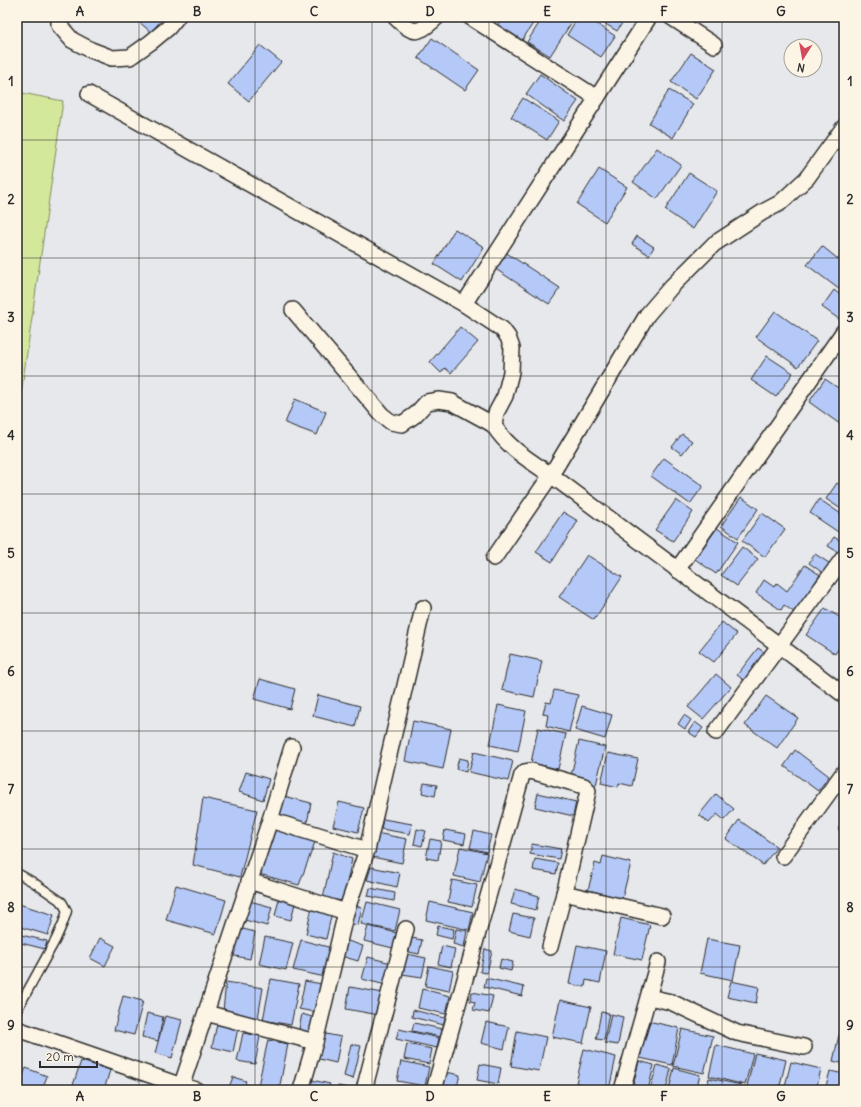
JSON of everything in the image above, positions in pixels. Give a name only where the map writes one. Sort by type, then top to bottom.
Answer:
[{"type":"street","points":[[59,17],[59,25],[72,40],[91,50],[112,58],[130,57],[168,28],[177,17]]},
{"type":"street","points":[[395,17],[409,29],[414,31],[420,30],[437,17]]},
{"type":"street","points":[[470,17],[597,98]]},
{"type":"street","points":[[464,304],[649,17]]},
{"type":"street","points":[[671,17],[714,45]]},
{"type":"street","points":[[89,94],[464,304],[502,329],[508,337],[512,348],[511,372],[505,396],[496,413],[494,424],[500,436],[525,458],[551,475],[844,695]]},
{"type":"street","points":[[494,558],[551,475],[647,315],[671,287],[714,244],[763,212],[780,203],[807,178],[844,127]]},
{"type":"street","points":[[293,310],[382,415],[391,422],[402,424],[415,415],[427,402],[439,400],[452,402],[494,424]]},
{"type":"street","points":[[677,570],[844,331]]},
{"type":"street","points":[[716,732],[844,556]]},
{"type":"street","points":[[301,1090],[315,1042],[346,912],[367,850],[423,608]]},
{"type":"street","points":[[17,1029],[186,1089],[206,1013],[270,820],[292,747]]},
{"type":"street","points":[[434,1090],[522,775],[525,772],[530,771],[584,786],[588,791],[550,947]]},
{"type":"street","points":[[783,856],[844,772]]},
{"type":"street","points":[[270,820],[367,850]]},
{"type":"street","points":[[250,881],[346,912]]},
{"type":"street","points":[[564,893],[662,916]]},
{"type":"street","points":[[364,1090],[406,929]]},
{"type":"street","points":[[622,1090],[658,962]]},
{"type":"street","points":[[649,997],[671,1002],[737,1034],[804,1047]]},
{"type":"street","points":[[206,1013],[315,1042]]},
{"type":"lane","points":[[17,873],[62,902],[67,911],[56,939],[17,1010]]},
{"type":"green space","points":[[17,92],[63,101],[17,422]]},
{"type":"building","points":[[133,17],[164,17],[151,32]]},
{"type":"building","points":[[405,17],[414,17],[410,22]]},
{"type":"building","points":[[503,17],[537,17],[521,42],[496,27]]},
{"type":"building","points":[[543,17],[575,17],[550,56],[527,42]]},
{"type":"building","points":[[578,17],[587,17],[615,36],[601,57],[567,35]]},
{"type":"building","points":[[594,17],[626,17],[617,31]]},
{"type":"building","points":[[701,17],[710,17],[707,21]]},
{"type":"building","points":[[432,38],[479,70],[465,90],[418,58]]},
{"type":"building","points":[[260,45],[281,62],[249,101],[228,84]]},
{"type":"building","points":[[691,53],[716,69],[696,99],[671,82]]},
{"type":"building","points":[[540,74],[578,101],[564,121],[526,94]]},
{"type":"building","points":[[669,90],[693,104],[673,138],[649,123]]},
{"type":"building","points":[[523,98],[559,121],[547,140],[511,117]]},
{"type":"building","points":[[657,148],[681,165],[657,199],[633,182]]},
{"type":"building","points":[[599,169],[627,187],[605,222],[577,204]]},
{"type":"building","points":[[689,173],[717,191],[693,229],[665,210]]},
{"type":"building","points":[[455,229],[484,247],[462,282],[434,264]]},
{"type":"building","points":[[637,236],[654,247],[649,255],[632,244]]},
{"type":"building","points":[[822,246],[844,264],[844,293],[807,265]]},
{"type":"building","points":[[505,252],[560,288],[549,304],[494,268]]},
{"type":"building","points":[[834,290],[844,298],[843,322],[822,307]]},
{"type":"building","points":[[775,311],[817,341],[798,367],[756,337]]},
{"type":"building","points":[[460,327],[478,342],[451,373],[445,368],[441,373],[430,362]]},
{"type":"building","points":[[767,356],[793,373],[776,397],[751,380]]},
{"type":"building","points":[[825,379],[844,392],[844,427],[809,402]]},
{"type":"building","points":[[295,399],[326,412],[317,435],[285,423]]},
{"type":"building","points":[[682,434],[692,441],[682,454],[672,447]]},
{"type":"building","points":[[664,458],[703,486],[690,504],[651,476]]},
{"type":"building","points":[[837,483],[844,488],[844,511],[826,499]]},
{"type":"building","points":[[741,497],[758,509],[738,538],[721,526]]},
{"type":"building","points":[[819,499],[844,516],[844,536],[810,513]]},
{"type":"building","points":[[676,500],[693,512],[673,541],[655,530]]},
{"type":"building","points":[[563,512],[578,521],[552,562],[536,552]]},
{"type":"building","points":[[762,513],[785,529],[765,557],[742,541]]},
{"type":"building","points":[[717,528],[738,542],[716,574],[695,559]]},
{"type":"building","points":[[834,537],[844,543],[844,550],[841,554],[828,546]]},
{"type":"building","points":[[742,547],[758,559],[737,586],[721,575]]},
{"type":"building","points":[[815,554],[832,565],[826,575],[809,563]]},
{"type":"building","points":[[587,555],[622,577],[594,620],[559,597]]},
{"type":"building","points":[[805,565],[820,575],[795,613],[784,605],[781,610],[756,593],[764,580],[774,587],[777,583],[787,591]]},
{"type":"building","points":[[825,608],[844,620],[844,640],[835,654],[806,635]]},
{"type":"building","points":[[722,622],[737,634],[714,662],[699,651]]},
{"type":"building","points":[[758,648],[768,655],[746,682],[737,675]]},
{"type":"building","points":[[510,654],[542,661],[534,697],[502,690]]},
{"type":"building","points":[[716,674],[731,687],[703,719],[688,707]]},
{"type":"building","points":[[260,679],[295,689],[290,709],[254,699]]},
{"type":"building","points":[[554,690],[578,695],[569,732],[546,726],[548,715],[543,714],[546,702],[551,703]]},
{"type":"building","points":[[318,695],[360,706],[355,727],[313,716]]},
{"type":"building","points":[[766,696],[798,718],[777,748],[745,725]]},
{"type":"building","points":[[498,705],[526,711],[518,751],[490,745]]},
{"type":"building","points":[[582,706],[612,715],[605,739],[575,730]]},
{"type":"building","points":[[684,715],[691,720],[685,729],[678,724]]},
{"type":"building","points":[[413,721],[451,729],[443,769],[405,761]]},
{"type":"building","points":[[695,722],[703,728],[696,737],[688,732]]},
{"type":"building","points":[[538,728],[566,734],[558,769],[531,763]]},
{"type":"building","points":[[579,741],[605,747],[596,785],[570,780]]},
{"type":"building","points":[[795,750],[829,776],[818,791],[784,766]]},
{"type":"building","points":[[474,752],[513,761],[508,781],[469,772]]},
{"type":"building","points":[[608,753],[638,759],[632,786],[619,783],[618,787],[601,783]]},
{"type":"building","points":[[459,758],[468,760],[466,772],[456,769]]},
{"type":"building","points":[[246,772],[269,779],[263,800],[239,792]]},
{"type":"building","points":[[424,783],[437,785],[435,796],[422,793]]},
{"type":"building","points":[[538,793],[576,802],[573,816],[535,807]]},
{"type":"building","points":[[716,794],[734,809],[724,820],[717,814],[709,823],[699,815]]},
{"type":"building","points":[[284,796],[311,803],[307,823],[279,817]]},
{"type":"building","points":[[203,798],[257,810],[240,877],[193,865]]},
{"type":"building","points":[[339,802],[364,808],[358,832],[333,826]]},
{"type":"building","points":[[383,819],[412,824],[410,834],[381,829]]},
{"type":"building","points":[[739,820],[777,847],[763,865],[726,839]]},
{"type":"building","points":[[844,820],[844,834],[838,829]]},
{"type":"building","points":[[274,829],[315,842],[299,885],[259,874]]},
{"type":"building","points":[[417,829],[426,831],[422,846],[414,844]]},
{"type":"building","points":[[445,830],[466,834],[464,844],[443,840]]},
{"type":"building","points":[[474,831],[491,835],[487,852],[470,848]]},
{"type":"building","points":[[376,833],[407,839],[402,863],[372,857]]},
{"type":"building","points":[[430,839],[441,841],[438,860],[426,858]]},
{"type":"building","points":[[532,844],[561,849],[559,859],[530,854]]},
{"type":"building","points":[[460,847],[487,853],[480,882],[454,876]]},
{"type":"building","points":[[333,852],[352,859],[343,901],[323,898]]},
{"type":"building","points":[[603,856],[631,863],[622,899],[588,890],[595,863],[601,865]]},
{"type":"building","points":[[535,859],[558,863],[556,874],[533,870]]},
{"type":"building","points":[[371,867],[400,873],[397,887],[367,880]]},
{"type":"building","points":[[452,880],[477,885],[472,907],[448,902]]},
{"type":"building","points":[[176,885],[226,900],[216,934],[166,920]]},
{"type":"building","points":[[370,888],[395,893],[394,901],[368,896]]},
{"type":"building","points":[[515,889],[539,896],[536,910],[511,904]]},
{"type":"building","points":[[279,899],[295,903],[291,920],[275,916]]},
{"type":"building","points":[[246,900],[272,907],[267,926],[241,919]]},
{"type":"building","points":[[367,902],[400,910],[395,931],[361,924]]},
{"type":"building","points":[[430,902],[473,912],[469,930],[426,920]]},
{"type":"building","points":[[19,904],[54,915],[48,935],[17,926],[17,910]]},
{"type":"building","points":[[351,905],[362,907],[358,925],[347,923]]},
{"type":"building","points":[[312,907],[332,912],[326,939],[306,934]]},
{"type":"building","points":[[513,914],[534,918],[530,936],[509,931]]},
{"type":"building","points":[[621,918],[650,925],[642,960],[613,954]]},
{"type":"building","points":[[368,926],[397,933],[393,948],[364,941]]},
{"type":"building","points":[[438,926],[454,929],[452,939],[436,935]]},
{"type":"building","points":[[235,927],[255,932],[250,959],[230,955]]},
{"type":"building","points":[[456,929],[467,931],[464,947],[453,944]]},
{"type":"building","points":[[17,934],[47,941],[45,949],[17,942]]},
{"type":"building","points":[[265,937],[293,943],[286,970],[259,964]]},
{"type":"building","points":[[100,938],[115,946],[105,966],[90,958]]},
{"type":"building","points":[[412,938],[422,940],[419,954],[409,952]]},
{"type":"building","points":[[342,939],[363,946],[358,961],[338,955]]},
{"type":"building","points":[[707,939],[740,945],[733,980],[700,973]]},
{"type":"building","points":[[301,940],[332,948],[325,977],[293,970]]},
{"type":"building","points":[[577,945],[606,951],[600,983],[586,980],[585,987],[569,984]]},
{"type":"building","points":[[442,946],[455,949],[451,967],[438,964]]},
{"type":"building","points":[[485,949],[492,951],[487,973],[480,972]]},
{"type":"building","points":[[407,954],[426,958],[422,977],[402,974]]},
{"type":"building","points":[[368,957],[391,963],[386,985],[362,979]]},
{"type":"building","points":[[501,959],[513,962],[511,971],[499,968]]},
{"type":"building","points":[[429,966],[453,971],[449,991],[425,986]]},
{"type":"building","points":[[486,978],[524,987],[522,996],[484,987]]},
{"type":"building","points":[[271,979],[299,984],[291,1025],[263,1020]]},
{"type":"building","points":[[305,981],[322,984],[314,1012],[299,1009]]},
{"type":"building","points":[[731,981],[759,987],[756,1003],[727,997]]},
{"type":"building","points":[[226,982],[263,988],[258,1018],[223,1011]]},
{"type":"building","points":[[350,987],[383,993],[379,1015],[346,1009]]},
{"type":"building","points":[[422,989],[450,996],[446,1014],[418,1008]]},
{"type":"building","points":[[472,992],[493,996],[489,1013],[473,1010],[475,1002],[470,1001]]},
{"type":"building","points":[[123,996],[143,1001],[134,1035],[114,1030]]},
{"type":"building","points":[[560,1000],[591,1007],[583,1043],[552,1037]]},
{"type":"building","points":[[413,1010],[445,1018],[444,1025],[412,1017]]},
{"type":"building","points":[[601,1012],[609,1013],[604,1040],[596,1039]]},
{"type":"building","points":[[147,1013],[163,1017],[158,1041],[142,1037]]},
{"type":"building","points":[[302,1014],[315,1018],[311,1037],[298,1034]]},
{"type":"building","points":[[611,1014],[623,1017],[618,1045],[605,1043]]},
{"type":"building","points":[[165,1016],[182,1020],[172,1058],[155,1053]]},
{"type":"building","points":[[648,1021],[679,1028],[672,1065],[640,1058]]},
{"type":"building","points":[[486,1022],[509,1027],[504,1049],[481,1043]]},
{"type":"building","points":[[414,1023],[442,1029],[441,1037],[412,1031]]},
{"type":"building","points":[[217,1024],[238,1028],[233,1052],[212,1047]]},
{"type":"building","points":[[399,1029],[439,1038],[437,1048],[396,1039]]},
{"type":"building","points":[[682,1029],[713,1036],[704,1073],[673,1066]]},
{"type":"building","points":[[517,1031],[546,1037],[539,1071],[511,1066]]},
{"type":"building","points":[[243,1033],[260,1036],[255,1064],[237,1061]]},
{"type":"building","points":[[321,1033],[341,1037],[336,1063],[315,1058]]},
{"type":"building","points":[[839,1035],[844,1036],[844,1064],[833,1061]]},
{"type":"building","points":[[268,1040],[288,1044],[279,1090],[257,1090]]},
{"type":"building","points":[[351,1044],[361,1046],[353,1079],[344,1076]]},
{"type":"building","points":[[407,1044],[432,1049],[429,1064],[404,1059]]},
{"type":"building","points":[[716,1045],[753,1054],[745,1085],[709,1076]]},
{"type":"building","points":[[584,1049],[616,1057],[609,1090],[576,1083]]},
{"type":"building","points":[[755,1053],[786,1060],[779,1090],[746,1090]]},
{"type":"building","points":[[81,1061],[110,1070],[104,1090],[89,1090],[73,1085]]},
{"type":"building","points":[[401,1061],[429,1067],[425,1086],[397,1081]]},
{"type":"building","points":[[639,1061],[654,1065],[648,1090],[632,1090]]},
{"type":"building","points":[[791,1062],[821,1069],[816,1090],[784,1090]]},
{"type":"building","points":[[480,1064],[501,1068],[498,1084],[477,1080]]},
{"type":"building","points":[[657,1065],[671,1069],[666,1090],[650,1090]]},
{"type":"building","points":[[26,1068],[47,1076],[42,1090],[17,1090]]},
{"type":"building","points":[[674,1068],[700,1075],[696,1090],[669,1090]]},
{"type":"building","points":[[441,1071],[460,1075],[456,1090],[438,1086]]},
{"type":"building","points":[[830,1071],[844,1074],[844,1090],[825,1090]]},
{"type":"building","points":[[233,1077],[246,1081],[243,1090],[228,1090]]},
{"type":"building","points":[[709,1078],[741,1085],[740,1090],[706,1090]]},
{"type":"building","points":[[307,1079],[330,1084],[328,1090],[305,1090]]},
{"type":"building","points":[[338,1086],[354,1089],[354,1090],[337,1090]]},
{"type":"building","points":[[409,1086],[424,1089],[424,1090],[408,1090]]}]
